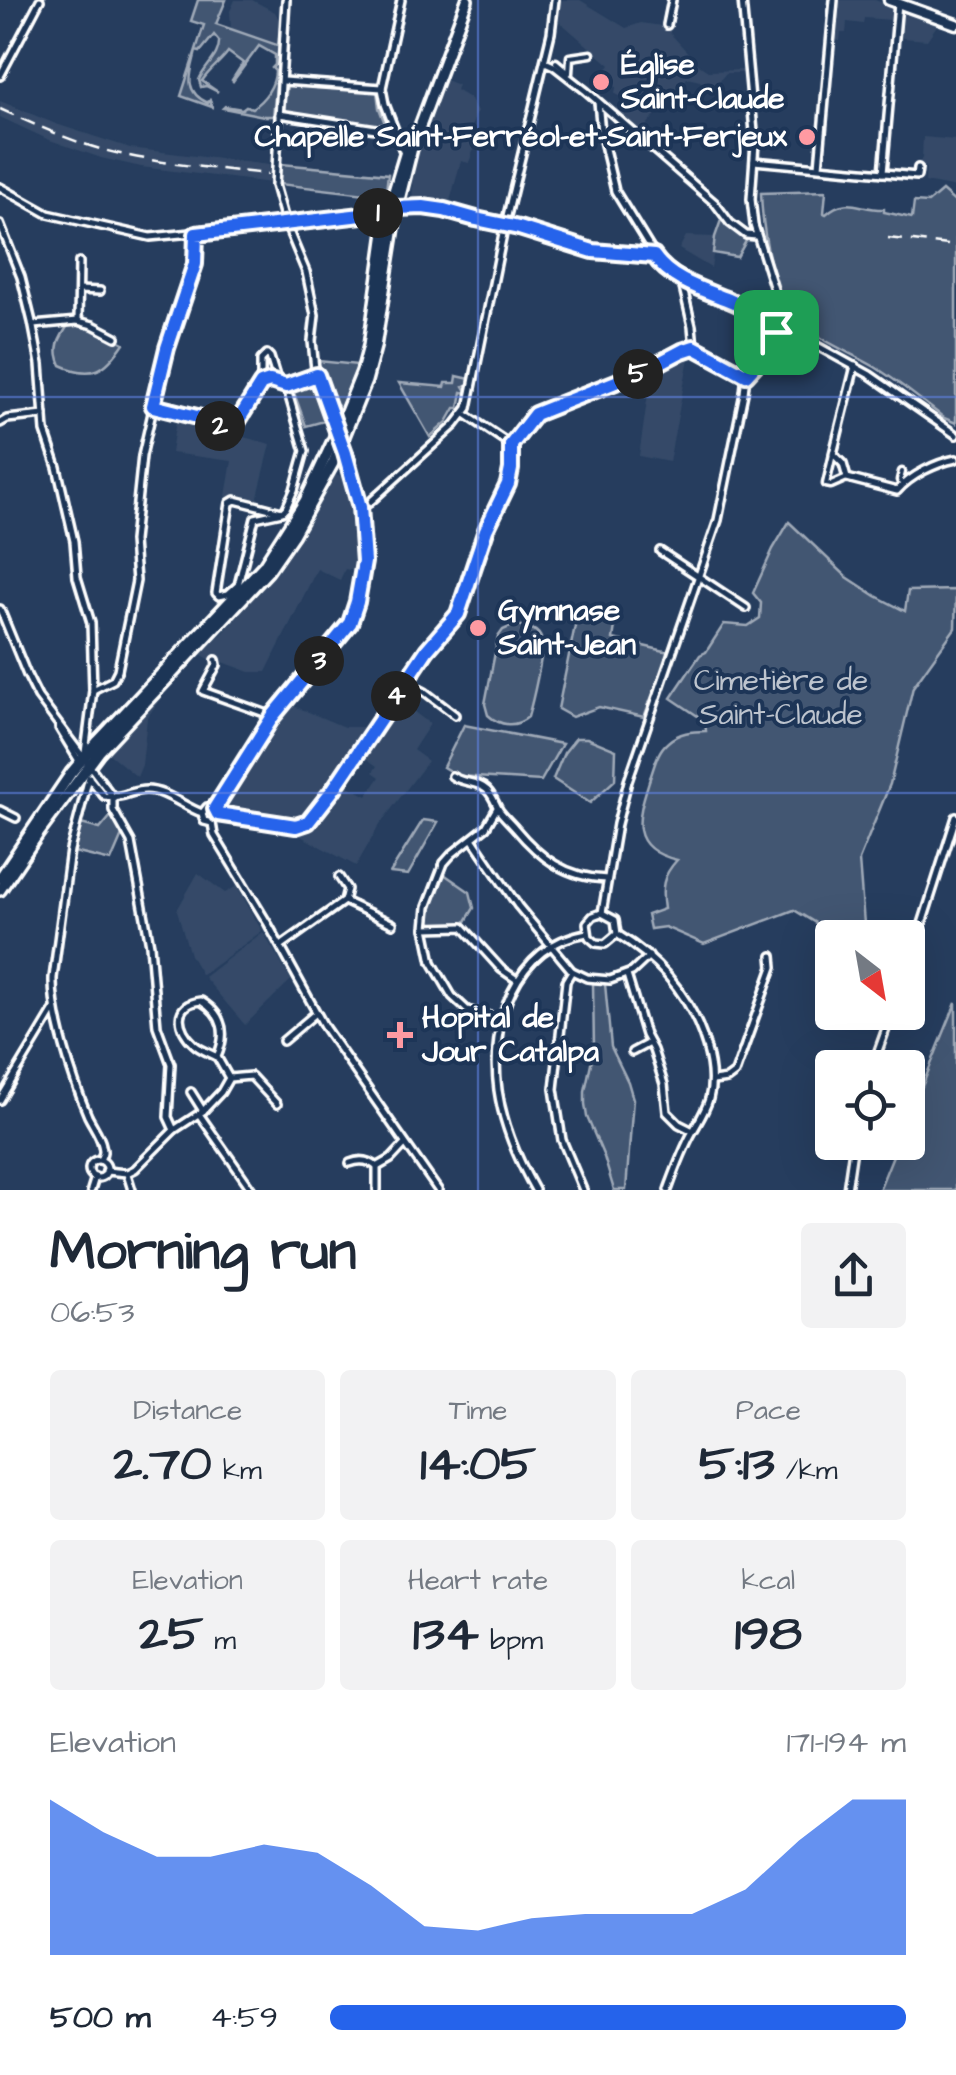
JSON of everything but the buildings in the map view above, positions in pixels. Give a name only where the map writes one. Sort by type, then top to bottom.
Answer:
[{"type":"main road","points":[[0,878],[86,766],[264,565],[306,500],[362,372],[404,153],[464,0]]},
{"type":"main road","points":[[0,890],[86,766],[268,571],[334,463],[375,347],[392,209],[464,0]]},
{"type":"main road","points":[[894,2],[956,24]]},
{"type":"street","points":[[0,76],[40,0]]},
{"type":"street","points":[[212,824],[273,716],[350,623],[363,576],[360,507],[317,375],[312,341],[314,305],[275,185],[286,0]]},
{"type":"street","points":[[360,507],[465,414],[470,403],[505,224],[545,62],[555,0]]},
{"type":"street","points":[[667,26],[672,0]]},
{"type":"street","points":[[742,0],[755,143],[752,199],[756,236],[779,316]]},
{"type":"street","points":[[819,167],[834,0]]},
{"type":"street","points":[[882,173],[894,2]]},
{"type":"street","points":[[400,4],[382,88],[404,153]]},
{"type":"street","points":[[556,62],[569,73],[570,57],[591,54]]},
{"type":"street","points":[[545,62],[598,102],[715,204],[727,220],[746,235],[756,236]]},
{"type":"street","points":[[282,81],[382,88]]},
{"type":"street","points":[[598,102],[600,132],[615,192],[660,264],[699,290],[730,300],[772,322]]},
{"type":"street","points":[[279,114],[395,130]]},
{"type":"street","points":[[754,161],[917,176],[918,168]]},
{"type":"street","points":[[0,187],[36,208],[68,220],[150,238],[392,209],[436,208],[593,251],[654,256]]},
{"type":"street","points":[[0,224],[21,277],[33,325],[45,431],[57,467],[74,541],[77,577],[91,623],[93,690],[86,766],[52,978],[54,1010],[83,1102],[102,1146],[103,1155],[90,1166],[96,1177],[106,1171],[100,1160]]},
{"type":"street","points":[[93,690],[113,680],[118,670],[136,581],[133,541],[142,456],[167,348],[195,264],[196,234]]},
{"type":"street","points":[[78,321],[80,262]]},
{"type":"street","points":[[681,279],[694,347]]},
{"type":"street","points":[[79,290],[100,291]]},
{"type":"street","points":[[779,316],[772,322],[772,329],[781,334],[788,330]]},
{"type":"street","points":[[779,316],[787,319],[788,330]]},
{"type":"street","points":[[33,325],[78,321],[116,337]]},
{"type":"street","points":[[788,330],[855,366],[956,435]]},
{"type":"street","points":[[602,913],[628,780],[718,520],[746,375],[776,332]]},
{"type":"street","points":[[202,813],[207,807],[296,826],[308,822],[427,650],[458,614],[486,530],[508,484],[511,445],[535,414],[694,347],[746,375]]},
{"type":"street","points":[[153,406],[233,429],[261,384],[262,360],[266,354],[270,357],[305,451],[286,508],[282,512],[255,518],[238,585],[219,596],[216,593],[230,503],[235,500],[282,512]]},
{"type":"street","points":[[855,366],[826,484],[831,486],[847,478],[897,490],[942,462],[956,459]]},
{"type":"street","points":[[330,413],[342,413],[362,372]]},
{"type":"street","points":[[261,384],[282,384],[317,375]]},
{"type":"street","points":[[465,414],[511,445]]},
{"type":"street","points":[[0,423],[44,415]]},
{"type":"street","points":[[833,454],[843,464],[847,478]]},
{"type":"street","points":[[334,463],[348,463]]},
{"type":"street","points":[[902,472],[902,484]]},
{"type":"street","points":[[660,552],[746,608]]},
{"type":"street","points":[[0,609],[27,676],[104,796],[119,798],[134,792],[160,792],[202,813]]},
{"type":"street","points":[[216,660],[218,665],[201,694],[273,716]]},
{"type":"street","points":[[406,682],[455,716]]},
{"type":"street","points":[[86,766],[113,797],[113,810],[131,842],[150,945],[157,1026],[172,1064],[168,1117],[174,1130]]},
{"type":"street","points":[[452,776],[485,788],[534,850],[554,865],[591,878],[607,879]]},
{"type":"street","points":[[497,808],[486,826],[444,863],[427,907],[425,928],[432,962],[452,996],[467,1010],[501,1019]]},
{"type":"street","points":[[0,810],[16,818]]},
{"type":"street","points":[[202,813],[204,821],[212,824]]},
{"type":"street","points":[[923,920],[956,817]]},
{"type":"street","points":[[212,824],[214,835],[316,1013],[438,1190]]},
{"type":"street","points":[[472,839],[504,888],[572,971],[588,978],[610,980],[627,975],[649,956]]},
{"type":"street","points":[[281,946],[344,901],[346,889],[339,877]]},
{"type":"street","points":[[344,901],[393,924]]},
{"type":"street","points":[[602,913],[615,920],[616,934],[610,942],[600,944],[587,933],[590,919],[602,913]]},
{"type":"street","points":[[425,928],[463,927],[501,970],[516,980]]},
{"type":"street","points":[[535,1190],[517,1159],[497,1087],[501,1019],[516,980],[531,962],[550,946],[587,933]]},
{"type":"street","points":[[616,934],[649,956],[672,979],[694,1014],[710,1058],[712,1080],[704,1115],[668,1190]]},
{"type":"street","points":[[712,1080],[727,1079],[735,1073],[772,967],[772,956]]},
{"type":"street","points":[[572,971],[566,981],[554,1089],[562,1140],[583,1190]]},
{"type":"street","points":[[627,975],[664,1084],[667,1112],[693,1132]]},
{"type":"street","points":[[217,1057],[223,1037],[220,1017],[201,1001],[191,1002],[182,1010],[184,1031],[194,1044],[217,1057],[229,1078]]},
{"type":"street","points":[[0,1100],[54,1010]]},
{"type":"street","points":[[284,1041],[316,1013]]},
{"type":"street","points":[[632,1052],[648,1043]]},
{"type":"street","points":[[229,1078],[250,1076],[277,1104]]},
{"type":"street","points":[[106,1171],[127,1174],[145,1162],[174,1130],[202,1113],[229,1078]]},
{"type":"street","points":[[190,1092],[252,1190]]},
{"type":"street","points":[[377,1166],[391,1159],[405,1144]]},
{"type":"street","points":[[350,1163],[362,1160],[377,1166]]},
{"type":"street","points":[[847,1190],[851,1160]]},
{"type":"street","points":[[377,1166],[377,1190]]},
{"type":"street","points":[[127,1174],[132,1190]]},
{"type":"street","points":[[91,1190],[96,1177]]},
{"type":"street","points":[[428,1190],[433,1183]]},
{"type":"shaded area","points":[[235,0],[252,0],[275,12],[281,23],[280,46],[231,29],[230,11]]},
{"type":"shaded area","points":[[560,0],[580,0],[626,28],[641,23],[662,26],[708,71],[744,73],[726,73],[711,91],[700,81],[687,78],[640,133],[616,113],[624,99],[615,94],[615,81],[604,72],[610,65],[559,21]]},
{"type":"shaded area","points":[[838,0],[875,0],[938,24],[927,40],[891,37],[892,20],[864,18],[863,24],[847,22],[846,33],[841,33],[840,41],[834,40]]},
{"type":"shaded area","points":[[443,79],[458,85],[456,90],[469,98],[477,112],[468,135],[477,139],[469,163],[461,161],[449,205],[413,203],[412,177],[421,138]]},
{"type":"shaded area","points":[[0,101],[130,148],[269,165],[271,183],[141,167],[101,158],[0,117]]},
{"type":"shaded area","points":[[923,137],[956,140],[956,188],[925,182],[926,167],[920,162]]},
{"type":"shaded area","points":[[686,236],[716,237],[711,268],[679,249]]},
{"type":"shaded area","points":[[680,357],[689,358],[669,462],[639,456],[651,373]]},
{"type":"shaded area","points":[[176,420],[271,444],[256,504],[226,496],[232,461],[171,453]]},
{"type":"shaded area","points":[[334,475],[348,477],[358,572],[345,569],[340,580],[317,569],[266,672],[250,672],[223,662],[218,655],[211,660],[199,653],[223,633],[288,556]]},
{"type":"shaded area","points":[[167,689],[147,718],[137,777],[107,752]]},
{"type":"shaded area","points":[[414,690],[409,708],[430,724],[413,750],[428,761],[380,824],[356,866],[284,827],[301,829],[311,825],[343,783],[367,796],[380,777],[373,772],[377,766],[361,755],[404,691]]},
{"type":"shaded area","points":[[287,703],[344,727],[373,727],[302,822],[229,811],[226,801]]},
{"type":"shaded area","points":[[198,873],[225,893],[237,886],[262,931],[201,974],[190,955],[177,910]]},
{"type":"shaded area","points":[[263,932],[291,980],[245,1025],[204,977]]},
{"type":"green space","points":[[198,0],[226,0],[216,24],[280,46],[273,116],[223,108],[252,108],[271,87],[275,55],[259,46],[233,81],[243,63],[228,52],[202,81],[218,92],[201,87],[199,80],[219,46],[214,35],[200,52],[196,51],[190,80],[194,93],[208,103],[210,100],[212,107],[181,96],[204,25],[191,21]]},
{"type":"green space","points":[[287,84],[377,91],[387,129],[284,112]]},
{"type":"green space","points":[[281,164],[388,174],[386,191],[383,196],[279,184]]},
{"type":"green space","points":[[826,191],[826,214],[847,204],[912,218],[914,202],[928,203],[942,191],[956,203],[956,423],[875,367],[815,334],[786,306],[771,267],[761,193]]},
{"type":"green space","points":[[721,220],[747,239],[737,257],[713,253]]},
{"type":"green space","points":[[69,324],[93,327],[124,343],[98,370],[72,369],[61,365],[57,354]]},
{"type":"green space","points":[[318,361],[358,365],[340,409],[333,407]]},
{"type":"green space","points":[[457,376],[470,379],[464,386],[468,393],[462,392],[459,408],[430,437],[399,383],[445,387],[446,383],[456,383]]},
{"type":"green space","points":[[311,383],[328,420],[306,426],[293,390]]},
{"type":"green space","name":"Cimetière de Saint-Claude","points":[[789,522],[847,577],[905,611],[908,591],[956,590],[955,628],[913,687],[890,784],[859,860],[864,920],[815,923],[794,910],[704,944],[665,927],[650,929],[647,915],[664,909],[664,883],[677,860],[661,855],[643,839],[642,805],[664,746],[681,734],[706,731],[705,721],[671,698],[724,624],[748,626],[760,618],[761,603],[753,593]]},
{"type":"green space","points":[[579,606],[617,613],[613,639],[669,652],[644,717],[599,707],[572,717],[558,709]]},
{"type":"green space","points":[[514,625],[535,630],[542,647],[528,717],[508,724],[488,715],[485,704],[498,637]]},
{"type":"green space","points":[[464,725],[562,744],[541,781],[458,776],[443,767]]},
{"type":"green space","points":[[576,738],[587,738],[616,750],[615,780],[590,803],[553,779],[564,753]]},
{"type":"green space","points":[[111,816],[123,833],[111,861],[74,852],[81,824],[100,829]]},
{"type":"green space","points":[[423,820],[438,822],[408,875],[390,873]]},
{"type":"green space","points":[[444,874],[470,892],[474,908],[465,923],[470,929],[429,921]]},
{"type":"green space","points":[[593,983],[605,984],[611,1047],[633,1099],[626,1190],[614,1190],[587,1117],[585,1091],[594,1049]]},
{"type":"green space","points":[[956,1003],[956,1190],[879,1190],[891,1160],[925,1160],[925,1079]]},
{"type":"railway","points":[[0,109],[100,149],[184,165],[268,174]]},
{"type":"railway","points":[[888,238],[948,245]]},
{"type":"place","name":"Église Saint-Claude","points":[[601,82]]},
{"type":"place","name":"Chapelle Saint-Ferréol-et-Saint-Ferjeux","points":[[807,137]]},
{"type":"place","name":"Gymnase Saint-Jean","points":[[478,628]]},
{"type":"place","name":"Hopital de Jour Catalpa","points":[[400,1035]]},
{"type":"route","points":[[397,208],[436,208],[593,251],[654,256],[699,290],[768,318],[776,332],[746,375],[694,347],[535,414],[511,445],[508,484],[492,514],[454,622],[427,650],[308,822],[296,826],[218,814],[215,808],[260,734],[350,623],[364,562],[356,488],[317,375],[286,386],[270,381],[261,384],[233,429],[153,406],[167,348],[195,264],[196,234],[397,208]]}]
